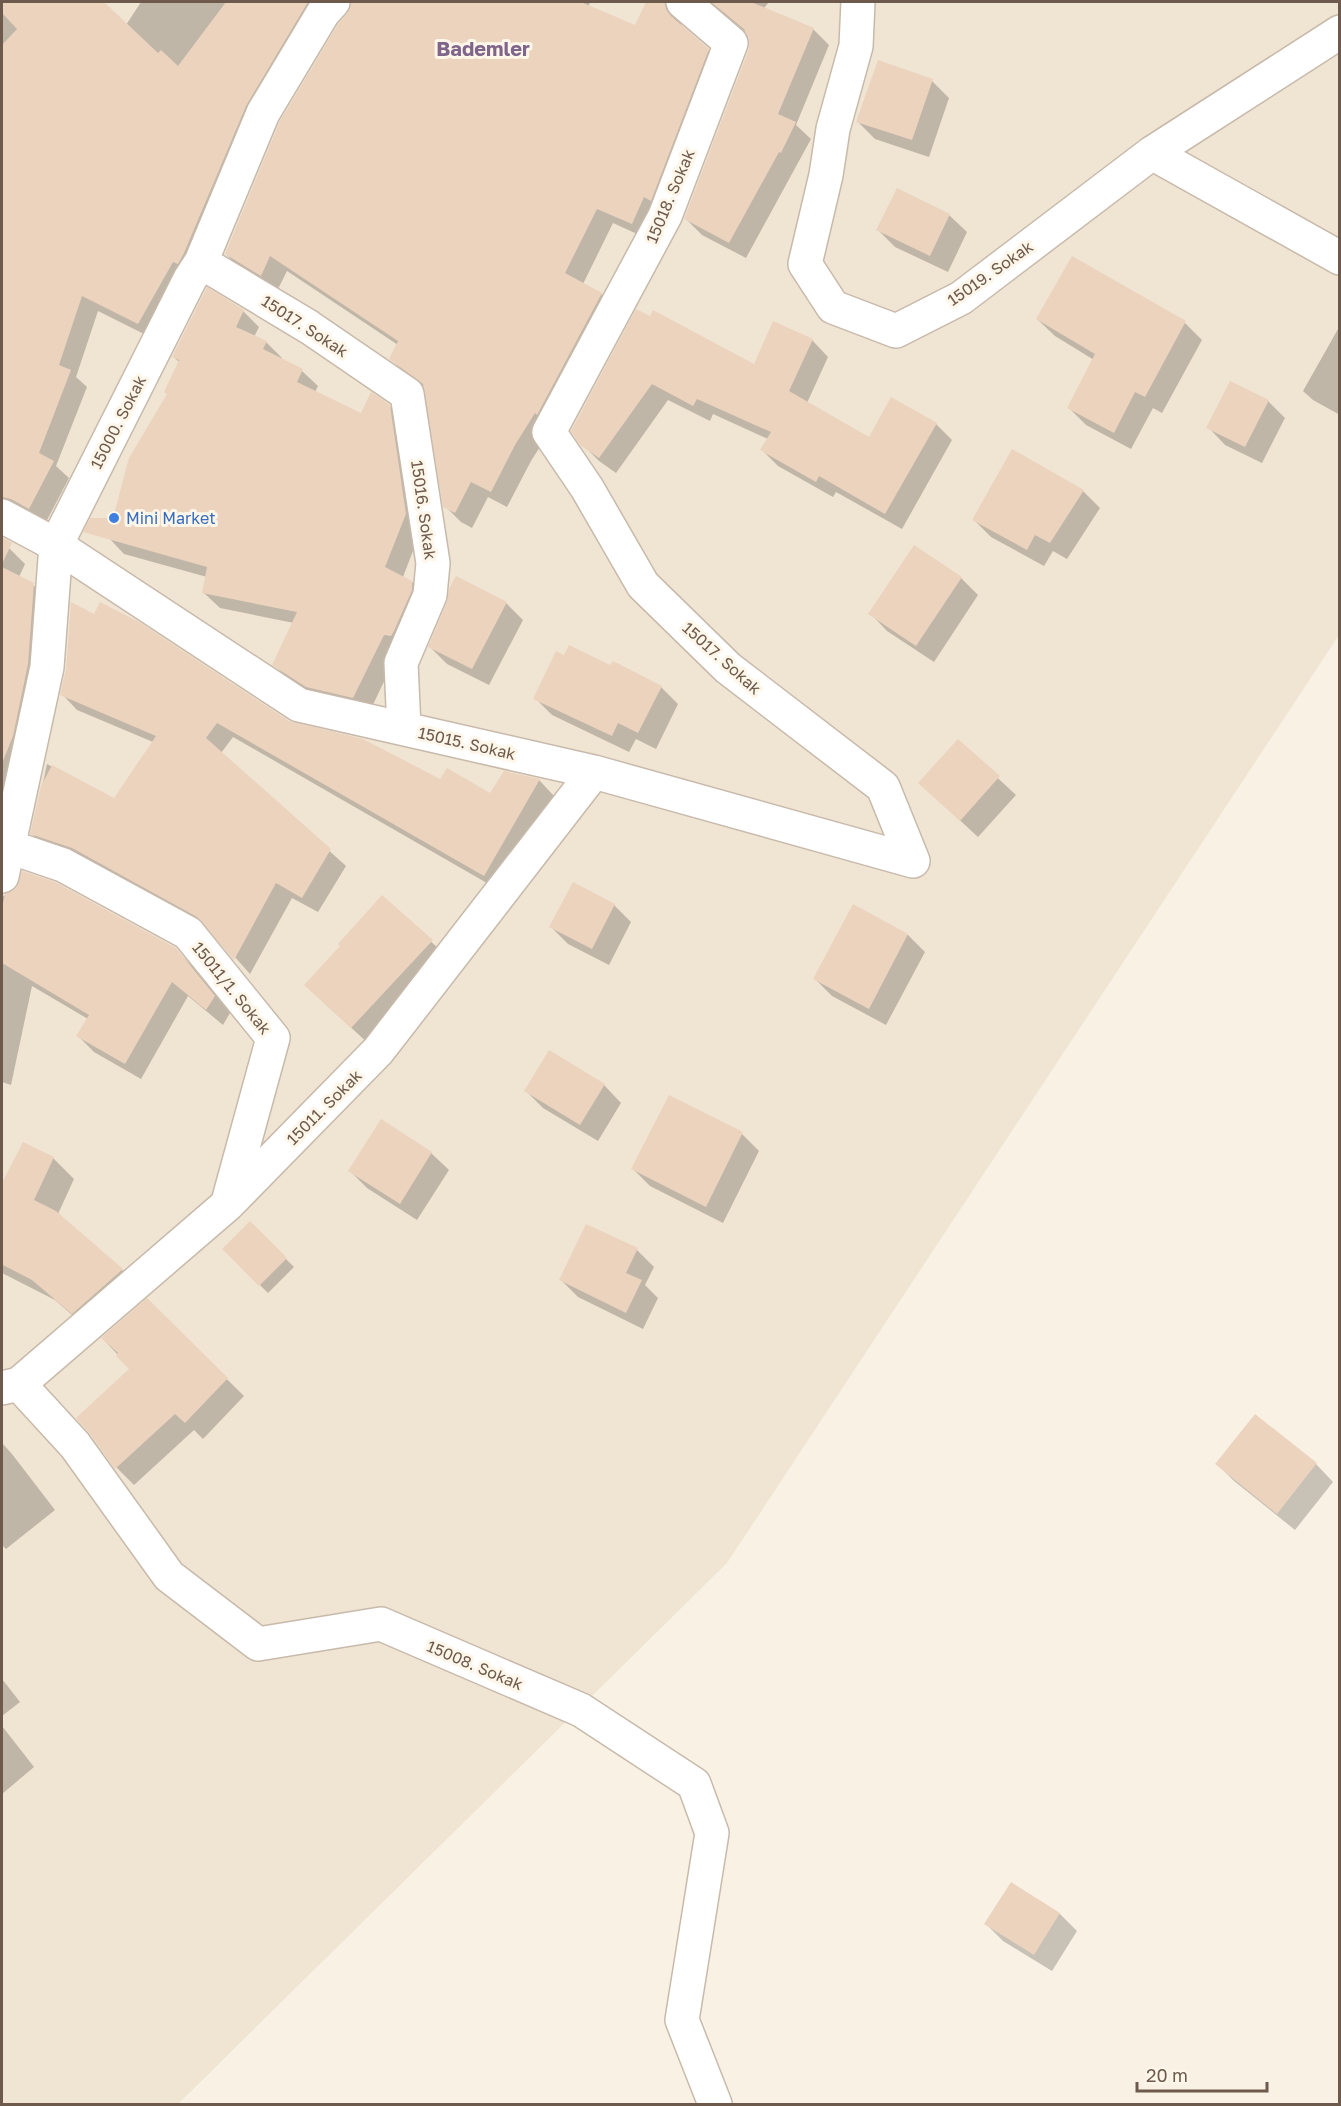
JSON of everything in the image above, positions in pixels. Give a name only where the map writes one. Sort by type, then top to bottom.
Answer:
[{"type":"street","name":"15000. Sokak","points":[[4,861],[47,667],[56,545],[201,261],[263,113],[322,13],[333,2]]},
{"type":"street","name":"15018. Sokak","points":[[549,432],[665,216],[731,43],[683,2]]},
{"type":"street","name":"15019. Sokak","points":[[858,2],[856,46],[833,129],[826,175],[805,264],[833,307],[896,331],[960,298],[1152,153],[1340,32]]},
{"type":"street","points":[[1152,153],[1340,258]]},
{"type":"street","name":"15017. Sokak","points":[[201,261],[309,327],[407,394]]},
{"type":"street","name":"15016. Sokak","points":[[404,728],[401,663],[430,595],[433,563],[407,394]]},
{"type":"street","name":"15017. Sokak","points":[[549,432],[587,488],[643,585],[728,668],[883,788],[913,861]]},
{"type":"street","name":"15015. Sokak","points":[[2,516],[56,545],[299,705],[594,772],[913,861]]},
{"type":"street","name":"15011. Sokak","points":[[10,1386],[228,1204],[378,1051],[594,772]]},
{"type":"street","name":"15011/1. Sokak","points":[[4,861],[63,865],[188,933],[273,1038],[228,1204]]},
{"type":"street","name":"15008. Sokak","points":[[10,1386],[75,1445],[169,1576],[258,1644],[381,1624],[581,1710],[694,1784],[712,1833],[682,2020],[715,2104]]},
{"type":"shaded area","points":[[2,2],[1339,2],[1339,635],[727,1563],[178,2104],[2,2104]]},
{"type":"building","points":[[2,2],[104,2],[158,53],[161,50],[178,66],[226,2],[308,2],[246,106],[184,253],[178,264],[173,262],[138,324],[82,296],[59,365],[71,370],[39,453],[54,461],[29,509],[11,499],[2,497],[2,45],[17,29],[2,13]]},
{"type":"building","points":[[351,2],[581,2],[635,25],[646,2],[665,2],[666,9],[671,16],[709,49],[651,201],[644,197],[632,224],[597,209],[565,273],[602,293],[537,415],[535,413],[515,445],[491,492],[471,482],[455,513],[443,507],[423,384],[389,359],[398,341],[270,256],[261,276],[225,254],[280,121],[338,24],[347,14]]},
{"type":"building","points":[[711,2],[751,2],[814,28],[778,114],[796,122],[781,153],[779,152],[729,243],[684,219],[749,49],[749,38],[744,29]]},
{"type":"building","points":[[878,60],[933,79],[912,140],[856,122]]},
{"type":"building","points":[[897,188],[950,214],[930,256],[876,230]]},
{"type":"building","points":[[1072,256],[1186,321],[1145,397],[1135,392],[1114,433],[1067,408],[1095,354],[1036,319]]},
{"type":"building","points":[[207,287],[244,310],[236,327],[267,341],[263,349],[303,369],[297,382],[361,413],[371,392],[390,405],[406,514],[385,567],[412,581],[412,590],[394,631],[391,636],[384,635],[353,698],[306,687],[272,665],[297,612],[202,593],[207,567],[83,532],[90,518],[113,518],[129,458],[167,394],[164,392],[179,360],[172,357]]},
{"type":"building","points":[[636,309],[650,316],[653,310],[754,364],[773,321],[813,339],[789,391],[869,437],[891,397],[937,423],[885,514],[819,476],[816,482],[760,450],[771,432],[697,399],[693,406],[652,384],[599,458],[580,445],[571,431]]},
{"type":"building","points":[[1230,381],[1269,400],[1245,447],[1206,428]]},
{"type":"building","points":[[1012,449],[1084,490],[1050,543],[1035,535],[1027,550],[972,520]]},
{"type":"building","points":[[2,537],[12,543],[2,564]]},
{"type":"building","points":[[914,545],[962,577],[916,646],[868,614]]},
{"type":"building","points":[[2,567],[34,583],[28,664],[13,736],[3,761]]},
{"type":"building","points":[[456,576],[507,602],[472,669],[428,647]]},
{"type":"building","points":[[71,602],[94,614],[100,602],[139,622],[289,721],[363,739],[440,779],[447,768],[490,793],[504,771],[540,779],[484,876],[217,723],[206,738],[331,849],[302,898],[276,883],[234,960],[197,917],[72,848],[30,834],[41,786],[52,765],[114,798],[156,736],[60,695],[66,669]]},
{"type":"building","points":[[569,645],[610,665],[613,661],[662,686],[638,733],[618,723],[612,736],[533,699],[556,651],[564,655]]},
{"type":"building","points":[[958,739],[1000,776],[960,821],[918,783]]},
{"type":"building","points":[[22,871],[55,882],[176,948],[215,996],[206,1010],[172,982],[125,1064],[76,1036],[89,1015],[2,963],[2,908],[5,894],[16,888]]},
{"type":"building","points":[[573,882],[615,904],[592,949],[549,927]]},
{"type":"building","points":[[382,895],[433,940],[351,1028],[304,985]]},
{"type":"building","points":[[853,904],[908,934],[869,1009],[813,979]]},
{"type":"building","points":[[549,1050],[605,1084],[580,1125],[524,1091]]},
{"type":"building","points":[[669,1095],[743,1132],[706,1207],[631,1169]]},
{"type":"building","points":[[381,1119],[432,1152],[400,1204],[348,1171]]},
{"type":"building","points":[[23,1142],[54,1157],[34,1200],[56,1211],[123,1269],[72,1314],[32,1280],[3,1265],[2,1268],[2,1183]]},
{"type":"building","points":[[250,1221],[287,1258],[259,1286],[222,1249]]},
{"type":"building","points":[[586,1224],[638,1248],[626,1273],[642,1280],[626,1313],[559,1280]]},
{"type":"building","points":[[147,1298],[228,1378],[185,1423],[175,1414],[115,1469],[76,1418],[129,1369],[116,1356],[118,1353],[101,1338]]},
{"type":"building","points":[[1255,1414],[1317,1463],[1277,1514],[1215,1464]]},
{"type":"building","points":[[1011,1882],[1060,1913],[1034,1955],[984,1924]]},
{"type":"place","name":"Mini Market","points":[[114,518]]},
{"type":"district","name":"Bademler","points":[[483,49]]}]
